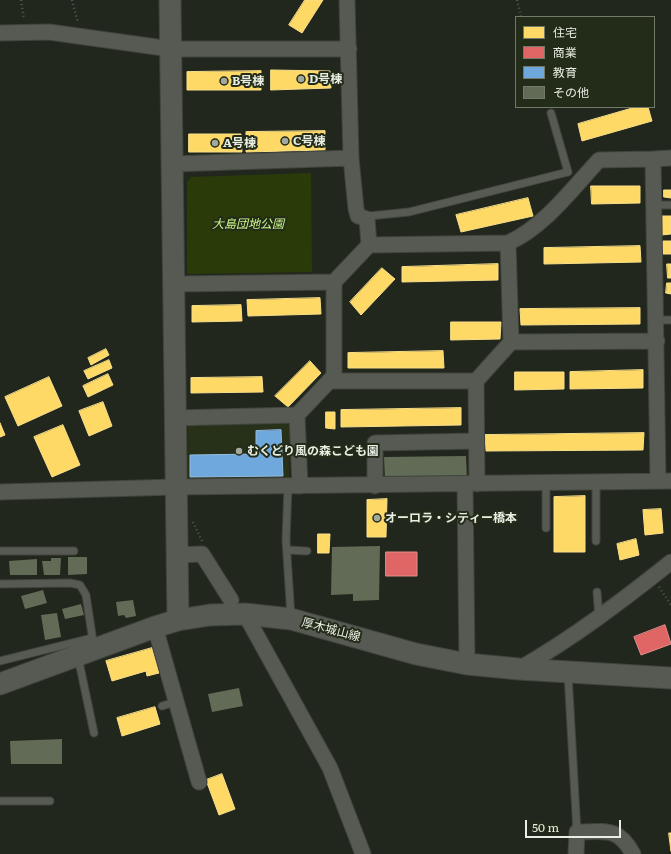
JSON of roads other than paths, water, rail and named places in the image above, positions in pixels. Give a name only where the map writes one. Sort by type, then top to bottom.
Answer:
[{"type":"main road","points":[[170,0],[174,418],[178,620]]},
{"type":"main road","name":"厚木城山線","points":[[0,684],[88,647],[154,626],[178,620],[210,615],[238,607],[291,619],[416,654],[467,664],[519,669],[671,678]]},
{"type":"street","points":[[347,0],[351,158],[356,209],[358,216],[367,219],[369,245]]},
{"type":"street","points":[[0,33],[49,32],[171,49],[349,49]]},
{"type":"street","points":[[172,164],[351,158]]},
{"type":"street","points":[[294,486],[297,414],[334,376],[334,282],[369,245],[508,243],[524,236],[541,222],[599,160],[671,158]]},
{"type":"street","points":[[0,492],[176,487],[375,486],[664,481],[656,320],[653,159]]},
{"type":"street","points":[[467,664],[471,484],[476,441],[476,380],[511,342],[508,243]]},
{"type":"street","points":[[173,284],[334,282]]},
{"type":"street","points":[[511,342],[657,341]]},
{"type":"street","points":[[329,380],[476,380]]},
{"type":"street","points":[[174,418],[297,414]]},
{"type":"street","points":[[375,486],[375,443],[476,441]]},
{"type":"street","points":[[177,555],[202,554],[238,607],[330,768],[363,854]]},
{"type":"street","points":[[519,669],[600,618],[671,562]]},
{"type":"street","points":[[154,626],[169,704],[199,782]]},
{"type":"street","points":[[576,854],[577,832],[604,832],[618,835],[627,843],[633,854]]},
{"type":"lane","points":[[367,219],[369,216],[409,212],[568,172],[551,113]]},
{"type":"lane","points":[[654,205],[671,205]]},
{"type":"lane","points":[[656,320],[671,320]]},
{"type":"lane","points":[[596,482],[596,541]]},
{"type":"lane","points":[[546,483],[546,528]]},
{"type":"lane","points":[[291,619],[287,550],[294,486]]},
{"type":"lane","points":[[287,550],[307,550]]},
{"type":"lane","points":[[0,551],[74,551]]},
{"type":"lane","points":[[0,584],[70,583],[80,585],[84,592],[94,733]]},
{"type":"lane","points":[[597,592],[600,618]]},
{"type":"lane","points":[[0,661],[88,647]]},
{"type":"lane","points":[[568,672],[577,832]]},
{"type":"lane","points":[[0,801],[50,801]]},
{"type":"place","name":"D号棟","points":[[301,79]]},
{"type":"place","name":"B号棟","points":[[224,81]]},
{"type":"place","name":"C号棟","points":[[285,141]]},
{"type":"place","name":"A号棟","points":[[215,143]]},
{"type":"place","name":"むくどり風の森こども園","points":[[239,451]]},
{"type":"place","name":"オーロラ・シティー橋本","points":[[377,518]]},
{"type":"park label","name":"大島団地公園","points":[[248,224]]}]
